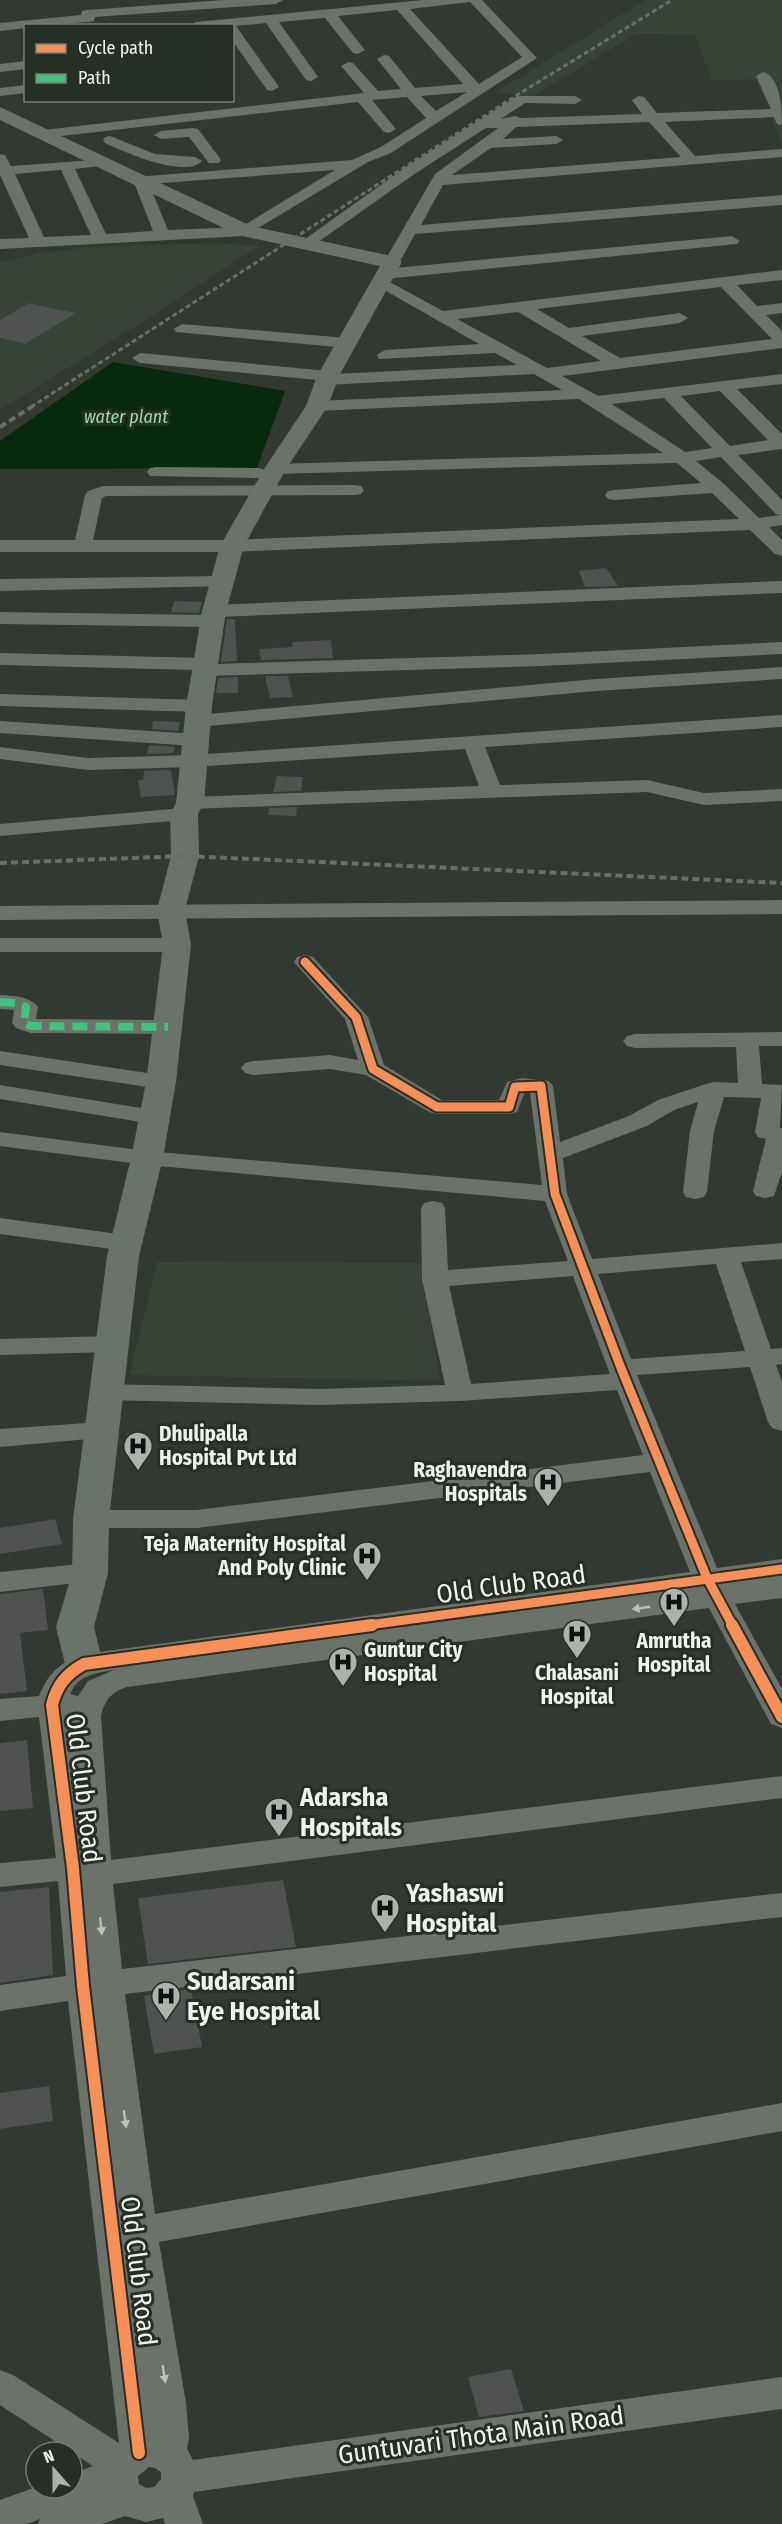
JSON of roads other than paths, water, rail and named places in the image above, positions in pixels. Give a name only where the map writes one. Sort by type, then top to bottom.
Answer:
[{"type":"main road","points":[[0,113],[58,148],[107,151],[140,180],[246,231],[306,244],[386,273],[327,378],[317,406],[270,478],[232,546],[213,616],[187,808],[185,856],[171,910],[177,945],[161,1082],[147,1158],[124,1249],[91,1519],[90,1574],[75,1627],[84,1664]]},
{"type":"street","points":[[79,0],[89,19]]},
{"type":"street","points":[[33,24],[216,2],[276,0]]},
{"type":"street","points":[[234,25],[270,19],[328,14],[366,5],[400,6],[464,0]]},
{"type":"street","points":[[0,244],[246,231],[355,164],[386,150],[530,58],[475,0]]},
{"type":"street","points":[[216,2],[229,24]]},
{"type":"street","points":[[39,242],[2,166],[58,148],[208,115],[368,96],[474,87],[400,6]]},
{"type":"street","points":[[328,14],[358,50]]},
{"type":"street","points":[[270,19],[311,76]]},
{"type":"street","points":[[0,27],[24,25]]},
{"type":"street","points":[[234,32],[272,87]]},
{"type":"street","points":[[384,59],[425,110],[435,118]]},
{"type":"street","points":[[0,68],[24,65]]},
{"type":"street","points":[[348,66],[389,129]]},
{"type":"street","points":[[241,68],[258,67]]},
{"type":"street","points":[[764,76],[780,116]]},
{"type":"street","points":[[0,92],[24,89]]},
{"type":"street","points":[[386,273],[440,177],[488,144],[522,99],[575,100]]},
{"type":"street","points":[[194,102],[208,115]]},
{"type":"street","points":[[306,244],[411,170],[482,124],[526,110],[644,108],[780,116]]},
{"type":"street","points":[[507,117],[644,108],[691,160]]},
{"type":"street","points":[[668,133],[697,131],[780,116]]},
{"type":"street","points":[[107,151],[193,132],[214,160]]},
{"type":"street","points":[[488,144],[556,140]]},
{"type":"street","points":[[58,148],[101,239]]},
{"type":"street","points":[[107,151],[174,162],[321,152]]},
{"type":"street","points":[[437,181],[782,153]]},
{"type":"street","points":[[163,236],[140,180],[355,164]]},
{"type":"street","points":[[261,186],[329,180]]},
{"type":"street","points":[[170,195],[204,192]]},
{"type":"street","points":[[410,230],[782,200]]},
{"type":"street","points":[[703,206],[765,277]]},
{"type":"street","points":[[386,273],[732,241]]},
{"type":"street","points":[[386,273],[440,316],[589,398],[681,458],[717,487],[782,550]]},
{"type":"street","points":[[440,316],[782,275]]},
{"type":"street","points":[[724,281],[782,341]]},
{"type":"street","points":[[653,290],[712,352]]},
{"type":"street","points":[[520,306],[618,364]]},
{"type":"street","points":[[754,311],[782,308]]},
{"type":"street","points":[[567,333],[688,327]]},
{"type":"street","points":[[182,329],[346,343]]},
{"type":"street","points":[[140,358],[327,378],[540,371],[618,364],[782,341]]},
{"type":"street","points":[[385,356],[496,348]]},
{"type":"street","points":[[317,406],[589,398],[669,393],[782,379]]},
{"type":"street","points":[[724,386],[782,443]]},
{"type":"street","points":[[669,393],[782,510]]},
{"type":"street","points":[[82,546],[94,495],[97,492],[270,478],[681,458],[782,443]]},
{"type":"street","points":[[156,472],[270,478],[355,490]]},
{"type":"street","points":[[614,495],[717,487]]},
{"type":"street","points":[[0,546],[232,546],[755,524],[782,520]]},
{"type":"street","points":[[0,585],[221,582]]},
{"type":"street","points":[[0,618],[213,616],[782,587]]},
{"type":"street","points":[[0,659],[205,667],[543,660],[782,648]]},
{"type":"street","points":[[0,753],[88,764],[196,732],[596,685],[782,673]]},
{"type":"street","points":[[0,700],[196,732]]},
{"type":"street","points":[[0,728],[196,732],[473,742],[782,721]]},
{"type":"street","points":[[473,742],[492,792]]},
{"type":"street","points":[[0,830],[187,808],[492,792],[647,786],[704,800],[782,795]]},
{"type":"street","points":[[0,914],[171,910],[782,907]]},
{"type":"street","points":[[0,945],[177,945]]},
{"type":"street","points":[[305,962],[356,1017],[374,1069]]},
{"type":"street","points":[[0,1002],[16,1003],[26,1007],[24,1023],[31,1026],[168,1027]]},
{"type":"street","points":[[635,1041],[782,1039]]},
{"type":"street","points":[[747,1041],[750,1090]]},
{"type":"street","points":[[0,1058],[161,1082]]},
{"type":"street","points":[[253,1068],[330,1062],[374,1069],[437,1107],[509,1107],[515,1087],[541,1086],[555,1194],[624,1374],[713,1588],[782,1718]]},
{"type":"street","points":[[550,1154],[638,1121],[666,1105],[714,1089],[750,1090],[777,1100],[767,1132],[779,1135],[765,1191]]},
{"type":"street","points":[[695,1192],[702,1131],[714,1089]]},
{"type":"street","points":[[0,1092],[153,1117]]},
{"type":"street","points":[[666,1105],[702,1131]]},
{"type":"street","points":[[0,1139],[147,1158],[555,1194]]},
{"type":"street","points":[[433,1208],[435,1279],[460,1393]]},
{"type":"street","points":[[0,1226],[124,1249]]},
{"type":"street","points":[[0,1241],[124,1249]]},
{"type":"street","points":[[435,1279],[782,1251]]},
{"type":"street","points":[[726,1255],[772,1356],[782,1422]]},
{"type":"street","points":[[0,1347],[111,1344]]},
{"type":"street","points":[[105,1392],[320,1397],[460,1393],[772,1356]]},
{"type":"street","points":[[0,1438],[101,1431]]},
{"type":"street","points":[[91,1519],[197,1519],[660,1462]]},
{"type":"street","name":"Old Club Road","points":[[84,1871],[86,1716],[88,1703],[93,1693],[103,1685],[127,1677],[713,1588],[782,1569]]},
{"type":"street","points":[[0,1582],[90,1574]]},
{"type":"street","name":"Old Club Road","points":[[151,2487],[84,1871],[52,1705],[54,1691],[60,1681],[69,1672],[84,1664],[713,1588],[782,1588]]},
{"type":"street","points":[[0,1710],[88,1703]]},
{"type":"street","points":[[0,1875],[84,1871],[782,1787]]},
{"type":"street","points":[[0,1998],[95,1984],[782,1905]]},
{"type":"street","name":"Old Club Road","points":[[95,1984],[140,2231],[168,2403],[170,2438],[151,2487]]},
{"type":"street","points":[[140,2231],[782,2117]]},
{"type":"street","points":[[0,2386],[151,2487]]},
{"type":"street","name":"Guntuvari Thota Main Road","points":[[151,2487],[782,2393]]},
{"type":"street","points":[[0,2517],[151,2487]]},
{"type":"street","points":[[57,2524],[151,2487]]},
{"type":"water","name":"water plant","points":[[113,362],[285,391],[257,468],[0,469],[0,441]]},
{"type":"railway","points":[[31,407],[517,95],[672,0]]},
{"type":"railway","points":[[0,427],[33,406]]},
{"type":"railway","points":[[0,863],[185,856],[782,883]]},
{"type":"place","name":"Dhulipalla Hospital Pvt Ltd","points":[[138,1472]]},
{"type":"place","name":"Raghavendra Hospitals","points":[[548,1508]]},
{"type":"place","name":"Teja Maternity Hospital And Poly Clinic","points":[[367,1582]]},
{"type":"place","name":"Amrutha Hospital","points":[[674,1628]]},
{"type":"place","name":"Chalasani Hospital","points":[[577,1660]]},
{"type":"place","name":"Guntur City Hospital","points":[[343,1688]]},
{"type":"place","name":"Adarsha Hospitals","points":[[279,1838]]},
{"type":"place","name":"Yashaswi Hospital","points":[[385,1934]]},
{"type":"place","name":"Sudarsani Eye Hospital","points":[[166,2022]]}]
